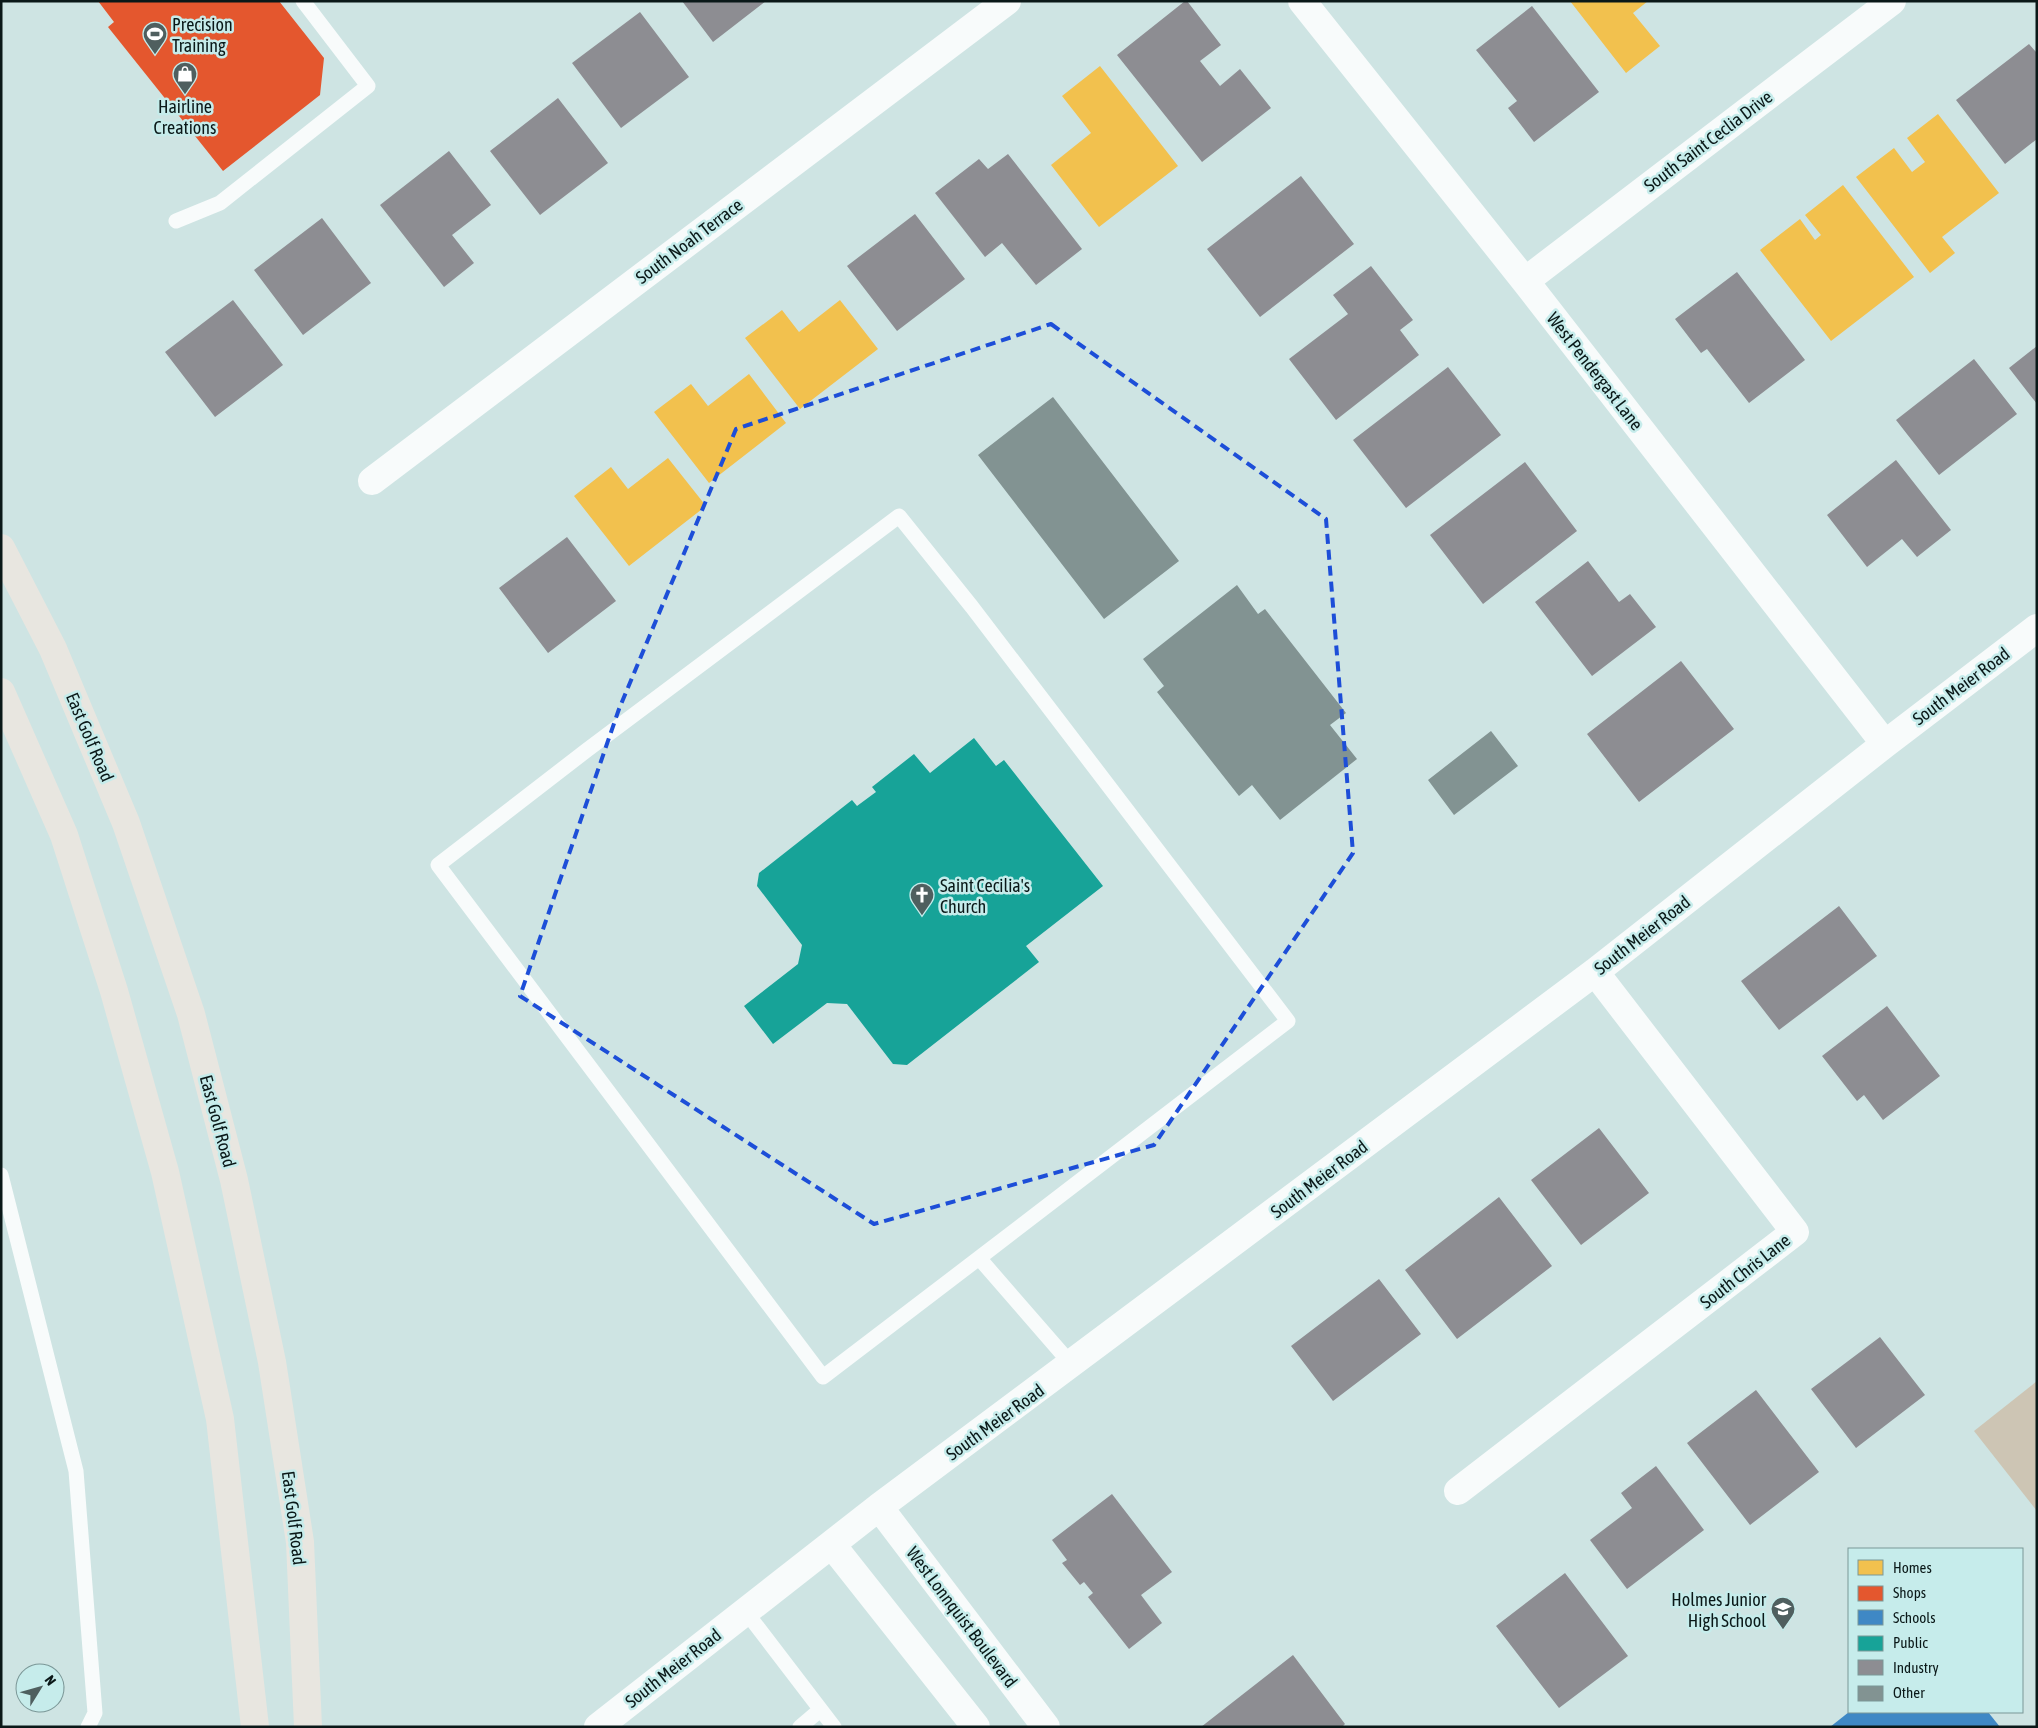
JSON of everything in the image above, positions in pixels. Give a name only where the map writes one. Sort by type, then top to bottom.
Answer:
[{"type":"main road","name":"East Golf Road","points":[[1,548],[53,648],[126,823],[191,1014],[234,1180],[272,1362],[300,1542],[308,1727]]},
{"type":"main road","points":[[1,692],[64,835],[114,991],[165,1172],[220,1419],[255,1727]]},
{"type":"street","name":"South Noah Terrace","points":[[372,481],[1007,1]]},
{"type":"street","name":"West Pendergast Lane","points":[[1302,1],[1525,281],[1885,744]]},
{"type":"street","name":"South Saint Ceclia Drive","points":[[1525,281],[1892,1]]},
{"type":"street","name":"South Meier Road","points":[[598,1727],[879,1507],[1072,1365],[1595,972],[1885,744],[2035,633]]},
{"type":"street","name":"South Chris Lane","points":[[1458,1491],[1795,1232],[1595,972]]},
{"type":"street","name":"West Lonnquist Boulevard","points":[[879,1507],[1046,1727]]},
{"type":"street","points":[[832,1545],[976,1727]]},
{"type":"lane","points":[[176,221],[220,203],[368,86],[303,1]]},
{"type":"lane","points":[[900,516],[978,614],[1288,1021],[979,1258],[915,1304],[823,1377],[438,865],[900,516]]},
{"type":"lane","points":[[1,1175],[76,1471],[95,1712],[88,1727]]},
{"type":"lane","points":[[979,1258],[1072,1365]]},
{"type":"lane","points":[[746,1612],[834,1727]]},
{"type":"lane","points":[[800,1727],[820,1710]]},
{"type":"highlighted area","points":[[1051,324],[1326,519],[1353,853],[1154,1145],[874,1224],[520,996],[619,709],[736,429]]},
{"type":"shaded area","points":[[2037,1381],[2037,1511],[1974,1431]]},
{"type":"building: Homes","points":[[1570,1],[1648,1],[1633,13],[1660,46],[1626,73]]},
{"type":"building: Homes","points":[[1100,66],[1178,166],[1099,227],[1051,165],[1091,133],[1062,96]]},
{"type":"building: Homes","points":[[1938,114],[1999,193],[1942,237],[1955,253],[1930,273],[1856,177],[1894,148],[1912,172],[1925,162],[1907,138]]},
{"type":"building: Homes","points":[[1843,185],[1914,277],[1831,341],[1760,250],[1800,219],[1815,240],[1821,235],[1805,215]]},
{"type":"building: Homes","points":[[840,300],[878,349],[800,409],[745,338],[782,310],[799,332]]},
{"type":"building: Homes","points":[[749,374],[786,423],[709,483],[654,412],[691,384],[708,406]]},
{"type":"building: Homes","points":[[668,458],[706,506],[629,566],[574,496],[611,467],[628,489]]},
{"type":"building: Shops","points":[[98,1],[279,1],[324,58],[320,95],[223,171],[108,27],[114,22]]},
{"type":"building: Schools","points":[[1848,1713],[1989,1713],[2000,1727],[1830,1727]]},
{"type":"building: Public","name":"Saint Cecilia's Church","points":[[974,738],[996,766],[1004,760],[1103,886],[1026,946],[1039,962],[907,1065],[893,1064],[847,1004],[827,1003],[773,1044],[744,1006],[798,964],[802,945],[757,886],[759,873],[852,800],[857,806],[876,792],[872,787],[914,754],[930,773]]},
{"type":"building: Industry","points":[[682,1],[766,1],[713,42]]},
{"type":"building: Industry","points":[[1187,1],[1221,45],[1200,61],[1220,86],[1240,69],[1271,108],[1202,162],[1117,55]]},
{"type":"building: Industry","points":[[1532,6],[1599,92],[1534,142],[1508,108],[1517,101],[1476,50]]},
{"type":"building: Industry","points":[[640,12],[689,77],[621,128],[572,63]]},
{"type":"building: Industry","points":[[2029,44],[2037,53],[2037,139],[2005,164],[1956,100]]},
{"type":"building: Industry","points":[[558,98],[608,163],[540,215],[490,151]]},
{"type":"building: Industry","points":[[449,151],[491,205],[452,235],[474,263],[444,287],[380,205]]},
{"type":"building: Industry","points":[[1008,154],[1082,249],[1036,285],[1002,243],[985,257],[935,193],[979,159],[988,169]]},
{"type":"building: Industry","points":[[1301,176],[1354,244],[1260,317],[1207,249]]},
{"type":"building: Industry","points":[[915,214],[965,279],[897,331],[847,266]]},
{"type":"building: Industry","points":[[322,218],[371,283],[303,335],[254,270]]},
{"type":"building: Industry","points":[[1371,266],[1413,320],[1400,330],[1419,355],[1336,420],[1289,359],[1348,314],[1333,295]]},
{"type":"building: Industry","points":[[1737,272],[1805,360],[1749,403],[1707,349],[1701,353],[1675,319]]},
{"type":"building: Industry","points":[[233,300],[283,365],[215,417],[165,352]]},
{"type":"building: Industry","points":[[2037,346],[2037,404],[2009,368]]},
{"type":"building: Industry","points":[[1974,359],[2017,414],[1939,475],[1896,420]]},
{"type":"building: Industry","points":[[1448,367],[1501,435],[1406,508],[1353,440]]},
{"type":"building: Industry","points":[[1896,460],[1951,530],[1917,557],[1902,539],[1867,567],[1827,515]]},
{"type":"building: Industry","points":[[1525,462],[1577,531],[1483,604],[1430,535]]},
{"type":"building: Industry","points":[[567,537],[616,601],[548,653],[499,588]]},
{"type":"building: Industry","points":[[1588,561],[1619,602],[1630,594],[1656,627],[1592,676],[1535,602]]},
{"type":"building: Industry","points":[[1681,661],[1734,729],[1639,802],[1587,734]]},
{"type":"building: Industry","points":[[1839,906],[1877,956],[1779,1030],[1741,981]]},
{"type":"building: Industry","points":[[1887,1006],[1940,1076],[1883,1120],[1864,1095],[1857,1101],[1822,1056]]},
{"type":"building: Industry","points":[[1599,1128],[1649,1193],[1581,1245],[1531,1180]]},
{"type":"building: Industry","points":[[1499,1197],[1552,1266],[1457,1339],[1405,1270]]},
{"type":"building: Industry","points":[[1379,1279],[1421,1334],[1333,1401],[1291,1346]]},
{"type":"building: Industry","points":[[1880,1337],[1925,1395],[1856,1448],[1811,1389]]},
{"type":"building: Industry","points":[[1756,1390],[1819,1472],[1750,1525],[1687,1443]]},
{"type":"building: Industry","points":[[1656,1466],[1704,1530],[1627,1589],[1590,1540],[1632,1508],[1621,1493]]},
{"type":"building: Industry","points":[[1112,1494],[1172,1572],[1141,1595],[1162,1623],[1129,1649],[1088,1597],[1093,1593],[1084,1582],[1080,1585],[1062,1563],[1067,1560],[1052,1540]]},
{"type":"building: Industry","points":[[1565,1573],[1628,1656],[1559,1708],[1496,1626]]},
{"type":"building: Industry","points":[[1293,1655],[1345,1724],[1342,1727],[1201,1727]]},
{"type":"building: Other","points":[[1053,397],[1179,561],[1104,619],[978,455]]},
{"type":"building: Other","points":[[1237,585],[1258,614],[1265,609],[1346,713],[1330,725],[1357,759],[1280,820],[1252,785],[1239,796],[1157,692],[1164,686],[1143,659]]},
{"type":"building: Other","points":[[1491,731],[1518,766],[1454,815],[1428,780]]},
{"type":"place","name":"Precision Training","points":[[155,55]]},
{"type":"place","name":"Hairline Creations","points":[[185,95]]},
{"type":"place","name":"Saint Cecilia's Church","points":[[922,916]]},
{"type":"place","name":"Holmes Junior High School","points":[[1783,1630]]}]
